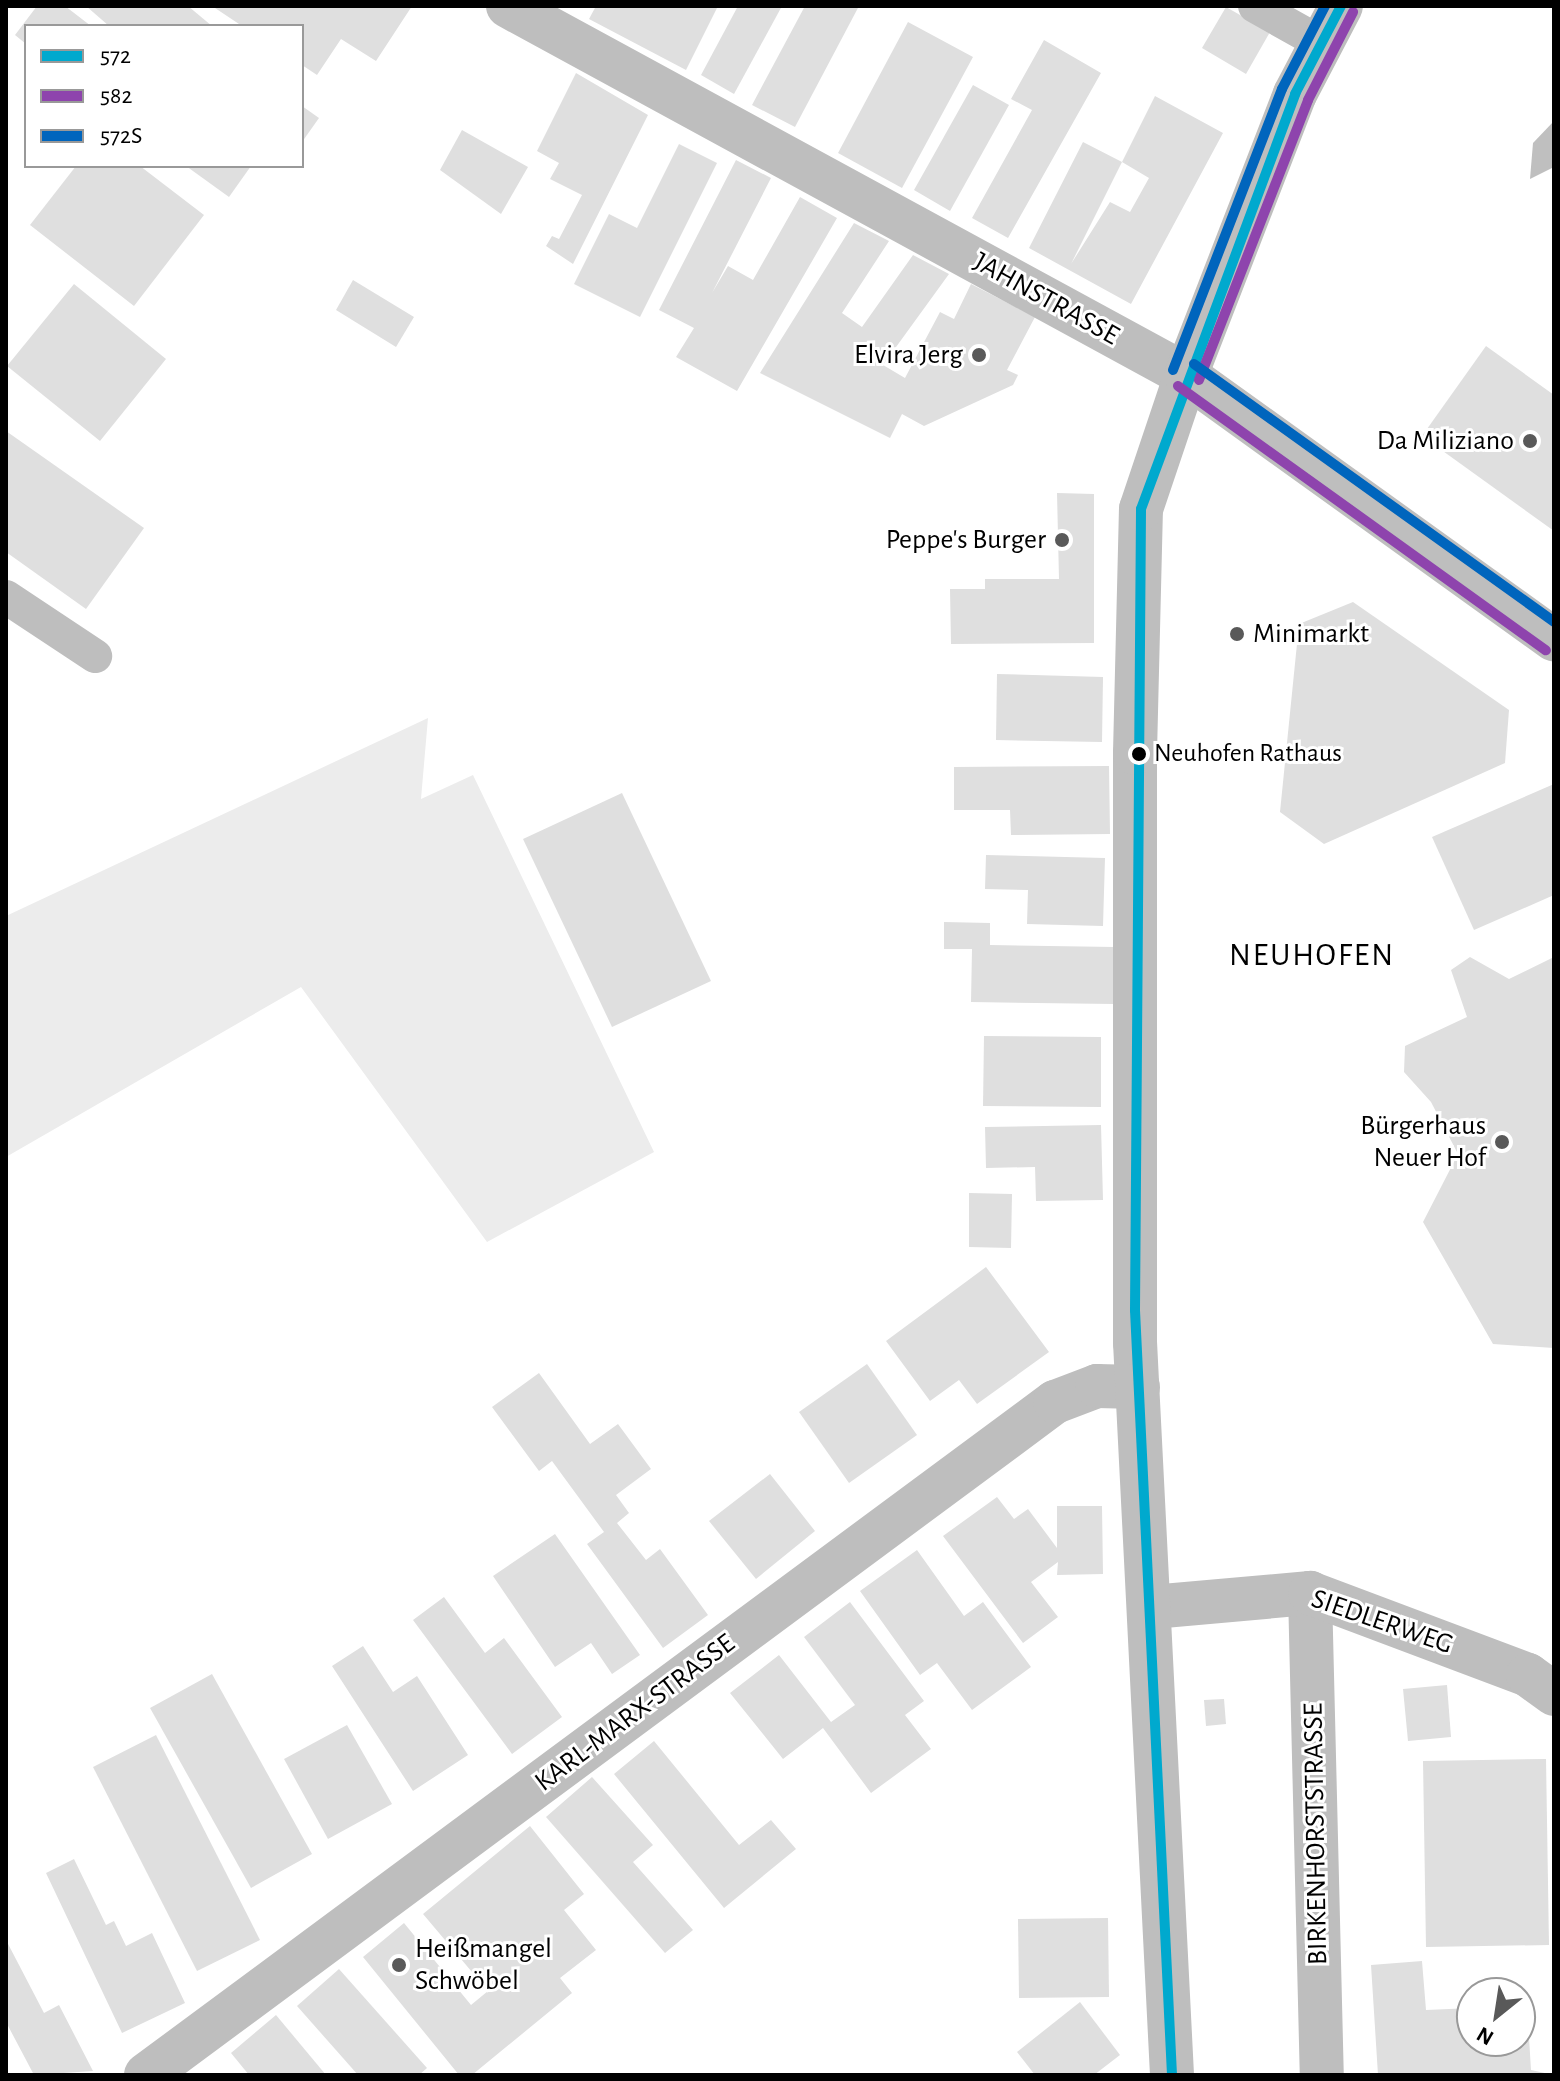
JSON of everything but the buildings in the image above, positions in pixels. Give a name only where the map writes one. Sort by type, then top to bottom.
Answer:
[{"type":"street","name":"JAHNSTRASSE","points":[[508,6],[1186,375],[1554,639]]},
{"type":"street","points":[[1172,2075],[1152,1607],[1138,1387],[1141,509],[1186,375],[1331,24]]},
{"type":"street","name":"KARL-MARX-STRASSE","points":[[146,2075],[1055,1402],[1097,1386],[1138,1387]]},
{"type":"street","name":"SIEDLERWEG","points":[[1152,1607],[1310,1593],[1528,1675],[1554,1694]]},
{"type":"street","name":"BIRKENHORSTSTRASSE","points":[[1310,1593],[1322,2075]]},
{"type":"lane","points":[[1255,6],[1331,24]]},
{"type":"lane","points":[[6,597],[95,656]]},
{"type":"shaded area","points":[[1554,121],[1554,167],[1530,179],[1533,143]]},
{"type":"shaded area","points":[[428,718],[421,799],[473,775],[654,1152],[487,1242],[301,987],[6,1157],[6,916]]},
{"type":"transit line","name":"572S","points":[[1173,370],[1282,89],[1325,6]]},
{"type":"transit line","name":"572","points":[[1172,2075],[1135,1310],[1141,509],[1295,94],[1341,6]]},
{"type":"transit line","name":"582","points":[[1199,380],[1308,100],[1353,12]]},
{"type":"transit line","name":"572S","points":[[1194,364],[1554,622]]},
{"type":"transit line","name":"582","points":[[1178,386],[1546,650]]},
{"type":"place","name":"Elvira Jerg","points":[[979,355]]},
{"type":"place","name":"Da Miliziano","points":[[1530,441]]},
{"type":"place","name":"Peppe's Burger","points":[[1062,540]]},
{"type":"place","name":"Minimarkt","points":[[1237,634]]},
{"type":"place","name":"Neuhofen Rathaus","points":[[1139,754]]},
{"type":"place","name":"Bürgerhaus Neuer Hof","points":[[1502,1142]]},
{"type":"place","name":"Heißmangel Schwöbel","points":[[399,1965]]},
{"type":"district","name":"NEUHOFEN","points":[[1312,955]]}]
